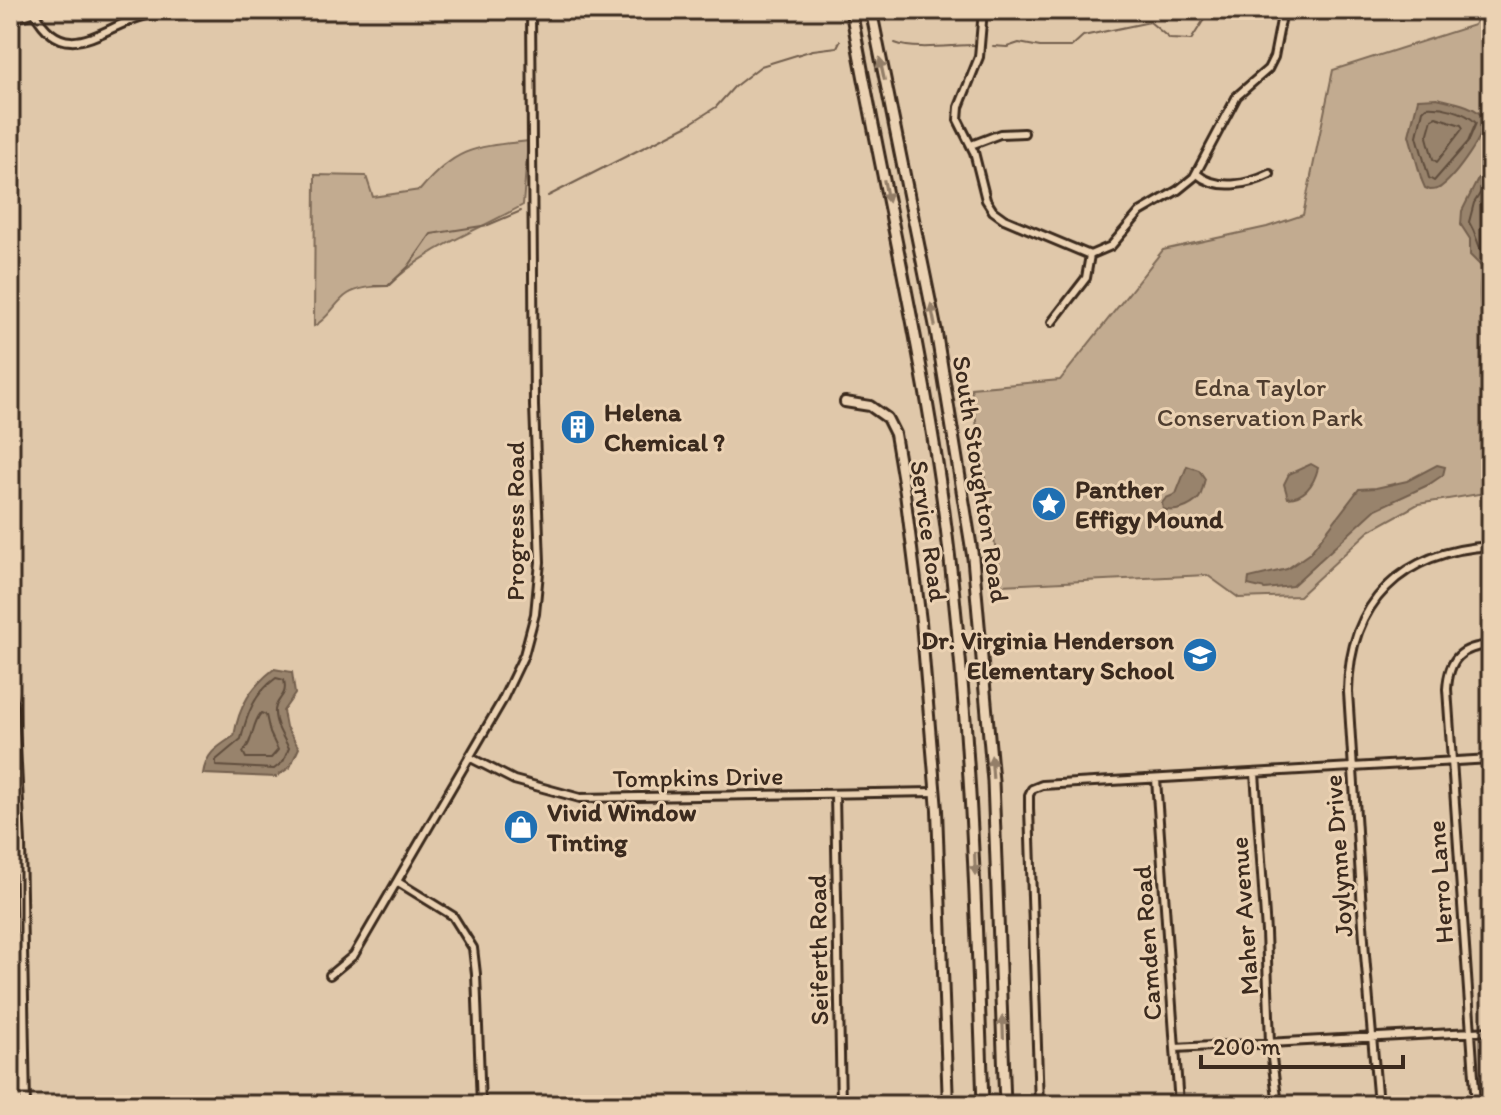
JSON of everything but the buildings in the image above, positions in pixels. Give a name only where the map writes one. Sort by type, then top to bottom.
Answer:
[{"type":"main road","name":"South Stoughton Road","points":[[851,10],[925,391],[955,601],[970,760],[984,1105]]},
{"type":"main road","name":"South Stoughton Road","points":[[871,10],[939,344],[973,558],[993,774],[1005,1105]]},
{"type":"street","points":[[10,19],[36,11],[44,30],[60,39],[87,39],[150,14],[243,10]]},
{"type":"street","name":"Progress Road","points":[[330,975],[354,955],[502,701],[524,655],[535,614],[540,573],[534,406],[531,10]]},
{"type":"street","points":[[983,10],[979,57],[957,113],[959,126],[971,145],[986,200],[993,211],[1090,255],[1111,246],[1140,212],[1178,190],[1197,174],[1237,96],[1268,69],[1274,57],[1283,10]]},
{"type":"street","points":[[971,145],[1000,134],[1024,133]]},
{"type":"street","points":[[1197,174],[1217,185],[1254,181],[1270,174]]},
{"type":"street","points":[[10,224],[14,304],[10,310]]},
{"type":"street","points":[[1052,322],[1086,278],[1090,255]]},
{"type":"street","name":"Service Road","points":[[845,402],[875,408],[887,418],[895,434],[921,621],[935,792],[948,1105]]},
{"type":"street","name":"Joylynne Drive","points":[[1378,1105],[1352,766],[1349,665],[1356,639],[1370,608],[1399,576],[1426,559],[1450,550],[1491,546]]},
{"type":"street","name":"Herro Lane","points":[[1476,1105],[1447,689],[1456,658],[1467,649],[1491,645]]},
{"type":"street","points":[[10,692],[19,828],[25,1105]]},
{"type":"street","name":"Tompkins Drive","points":[[469,757],[514,780],[580,798],[935,792]]},
{"type":"street","points":[[1039,1105],[1029,808],[1031,790],[1042,785],[1491,759]]},
{"type":"street","name":"Maher Avenue","points":[[1255,773],[1270,1043],[1278,1105]]},
{"type":"street","name":"Camden Road","points":[[1156,779],[1179,1105]]},
{"type":"street","name":"Seiferth Road","points":[[835,794],[841,1105]]},
{"type":"street","points":[[398,882],[453,916],[473,948],[481,1105]]},
{"type":"street","points":[[1175,1048],[1491,1031]]},
{"type":"green space","name":"Edna Taylor Conservation Park","points":[[1481,10],[1491,10],[1491,492],[1418,504],[1369,531],[1299,596],[1239,598],[1207,575],[1001,585],[971,388],[1060,380],[1163,250],[1267,227],[1303,215],[1333,70],[1474,25]]},
{"type":"green space","points":[[528,141],[523,205],[435,251],[388,286],[362,288],[348,294],[314,326],[315,175],[366,176],[373,197],[420,190],[456,157],[480,148]]},
{"type":"water","points":[[1437,98],[1475,110],[1483,118],[1483,125],[1476,143],[1454,174],[1441,187],[1430,190],[1425,188],[1422,181],[1409,135],[1418,99]]},
{"type":"water","points":[[1491,163],[1489,320],[1482,316],[1480,286],[1484,269],[1470,255],[1470,239],[1461,225],[1462,211],[1478,179]]},
{"type":"water","points":[[1311,464],[1318,468],[1311,484],[1300,495],[1288,498],[1284,484],[1289,474]]},
{"type":"water","points":[[1437,465],[1445,467],[1443,475],[1376,509],[1292,586],[1265,589],[1248,585],[1249,578],[1287,569],[1310,553],[1359,489],[1407,481]]},
{"type":"water","points":[[1187,466],[1199,470],[1205,479],[1200,496],[1182,509],[1163,509],[1162,503],[1166,498],[1176,494]]},
{"type":"water","points":[[274,669],[292,672],[295,694],[283,711],[286,727],[299,748],[290,767],[276,777],[203,774],[210,756],[234,736],[247,698]]},
{"type":"waterway","points":[[993,46],[1007,47],[1019,43],[1071,47],[1083,36],[1150,22],[1170,39],[1191,40],[1210,10]]},
{"type":"waterway","points":[[548,196],[688,125],[716,107],[734,87],[761,66],[813,50],[837,47],[840,41]]},
{"type":"waterway","points":[[895,43],[923,47],[975,45]]},
{"type":"waterway","points":[[374,286],[388,286],[408,267],[431,234],[488,225],[521,211]]},
{"type":"place","name":"Helena Chemical ?","points":[[578,427]]},
{"type":"place","name":"Panther Effigy Mound","points":[[1049,504]]},
{"type":"place","name":"Dr. Virginia Henderson Elementary School","points":[[1200,655]]},
{"type":"place","name":"Vivid Window Tinting","points":[[521,827]]}]
